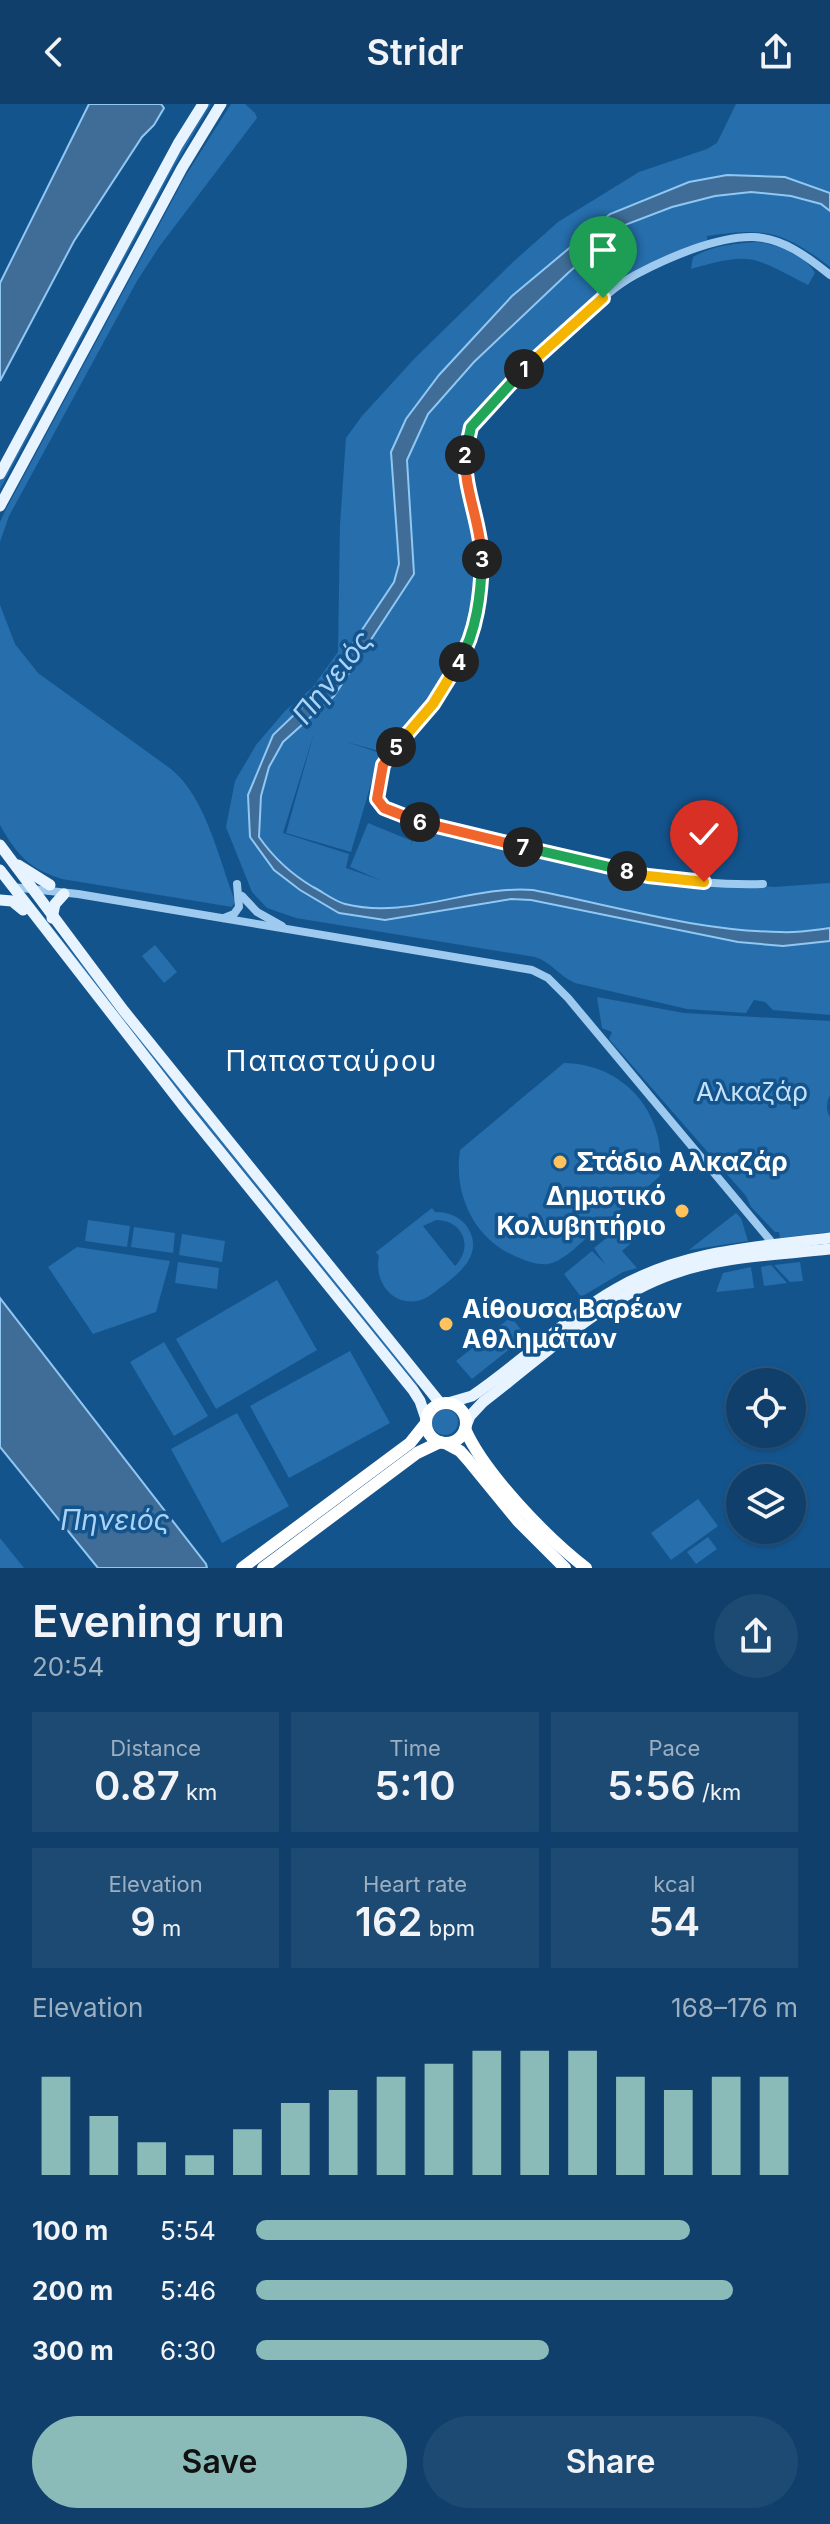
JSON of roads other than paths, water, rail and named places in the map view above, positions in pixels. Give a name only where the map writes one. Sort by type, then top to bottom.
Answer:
[{"type":"highway","points":[[263,1568],[417,1436],[434,1407],[444,1403],[462,1411],[465,1428],[476,1449],[527,1513],[586,1568]]},
{"type":"highway","points":[[426,1421],[430,1435],[460,1451],[518,1521],[565,1568]]},
{"type":"highway","points":[[243,1568],[426,1448],[457,1440],[465,1428]]},
{"type":"main road","points":[[0,474],[178,144],[203,104]]},
{"type":"main road","points":[[0,506],[182,168],[221,104]]},
{"type":"main road","points":[[2,848],[124,1011],[444,1403],[472,1396],[607,1295],[634,1279],[692,1258],[772,1247],[830,1249]]},
{"type":"main road","points":[[2,848],[23,870],[50,885]]},
{"type":"main road","points":[[0,870],[39,924],[404,1378],[420,1401],[426,1421]]},
{"type":"main road","points":[[52,918],[53,907],[64,894]]},
{"type":"main road","points":[[0,900],[15,903],[39,924]]},
{"type":"main road","points":[[801,1247],[830,1238]]},
{"type":"main road","points":[[465,1428],[475,1409],[483,1402],[636,1289],[688,1269],[772,1247]]},
{"type":"street","points":[[763,884],[648,876],[447,830],[405,818],[384,808],[377,799],[378,785],[386,759],[429,710],[467,647],[473,627],[481,583],[481,549],[465,453],[471,427],[482,413],[536,358],[600,301],[635,275],[666,261],[720,242],[757,237],[783,243],[826,272]]},
{"type":"street","points":[[221,918],[234,914],[239,907],[237,884]]},
{"type":"street","points":[[10,885],[50,885],[78,894],[532,970],[543,975],[559,988],[772,1247]]},
{"type":"street","points":[[27,885],[64,894],[78,894]]},
{"type":"street","points":[[242,896],[257,912],[286,928]]},
{"type":"water","points":[[89,104],[161,104],[164,108],[74,241],[0,381],[0,283]]},
{"type":"water","name":"Πηνειός","points":[[727,175],[785,177],[830,193],[830,211],[821,204],[791,196],[751,192],[715,196],[672,207],[622,226],[474,362],[428,414],[407,460],[414,574],[334,696],[283,742],[269,767],[261,796],[259,837],[297,877],[345,904],[392,908],[486,892],[533,890],[718,927],[787,932],[830,928],[830,941],[783,946],[738,942],[531,900],[511,899],[385,920],[339,913],[274,870],[250,837],[248,795],[273,735],[325,685],[394,582],[399,564],[391,452],[406,419],[439,375],[512,296],[610,214],[689,182]]},
{"type":"water","name":"Πηνειός","points":[[0,1298],[207,1568],[98,1568],[0,1447]]},
{"type":"place","name":"Στάδιο Αλκαζάρ","points":[[560,1162]]},
{"type":"place","name":"Δημοτικό Κολυβητήριο","points":[[682,1211]]},
{"type":"place","name":"Αίθουσα Βαρέων Αθλημάτων","points":[[446,1324]]},
{"type":"district","name":"Παπασταύρου","points":[[332,1061]]},
{"type":"park label","name":"Αλκαζάρ","points":[[752,1092]]}]
